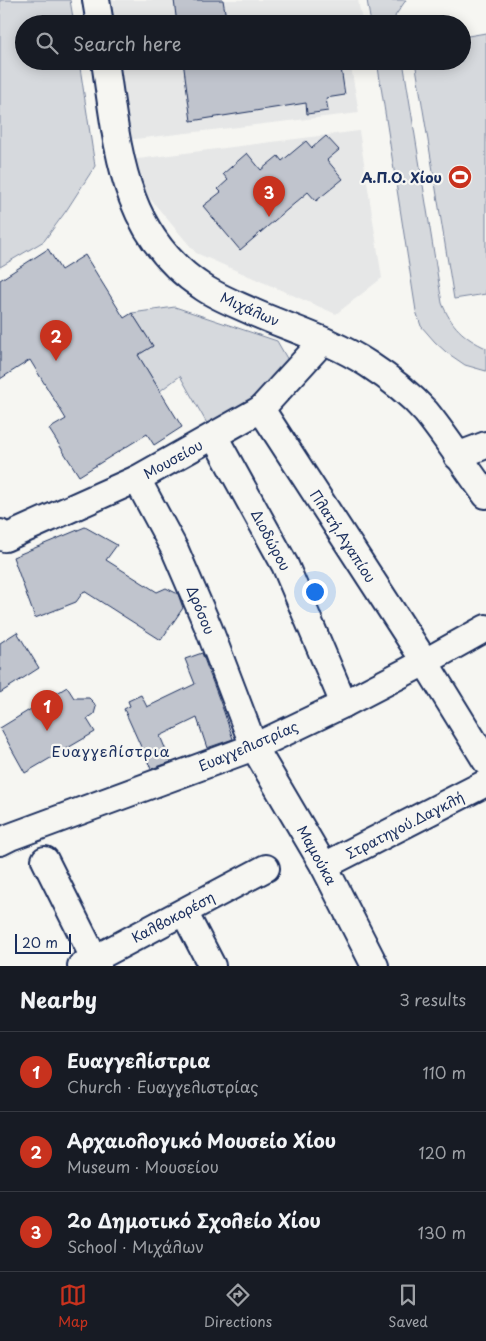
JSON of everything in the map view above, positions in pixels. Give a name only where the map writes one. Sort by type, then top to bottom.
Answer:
[{"type":"street","points":[[96,0],[98,15]]},
{"type":"street","name":"Μιχάλων","points":[[106,70],[118,154],[128,191],[145,225],[160,249],[182,272],[205,289],[350,353],[383,375],[425,412],[486,495]]},
{"type":"street","name":"Μουσείου","points":[[0,533],[5,538],[137,479],[261,409],[323,341]]},
{"type":"street","name":"Πλατή.Αγαπίου","points":[[261,409],[486,761]]},
{"type":"street","name":"Διοδώρου","points":[[214,436],[285,565],[344,704]]},
{"type":"street","points":[[457,456],[486,445]]},
{"type":"street","name":"Δρόσου","points":[[137,479],[176,550],[254,747]]},
{"type":"street","name":"Ευαγγελιστρίας","points":[[3,832],[254,747],[344,704],[486,628]]},
{"type":"street","name":"Μαμούκα","points":[[254,747],[324,866],[375,966]]},
{"type":"street","name":"Στρατηγού.Δαγκλή","points":[[324,866],[486,783]]},
{"type":"street","points":[[45,860],[91,963]]},
{"type":"street","name":"Καλβοκορέση","points":[[91,963],[266,868]]},
{"type":"street","points":[[184,912],[212,966]]},
{"type":"shaded area","points":[[0,0],[70,0],[72,15],[15,15],[15,70],[80,70],[95,166],[44,241],[0,267]]},
{"type":"shaded area","points":[[108,0],[358,0],[361,15],[110,15]]},
{"type":"shaded area","points":[[367,0],[406,0],[396,15],[370,15]]},
{"type":"shaded area","name":"Α.Π.Ο. Χίου","points":[[486,33],[486,294],[454,299],[416,70],[471,70],[471,36]]},
{"type":"shaded area","points":[[117,70],[352,70],[359,113],[126,140]]},
{"type":"shaded area","points":[[378,70],[404,70],[442,303],[454,325],[471,340],[486,348],[486,371],[465,365],[446,352],[421,326],[416,311]]},
{"type":"shaded area","points":[[359,131],[382,278],[336,314],[196,253],[136,182],[130,160]]},
{"type":"shaded area","points":[[175,307],[277,341],[289,362],[252,401],[209,427],[180,376],[160,391],[138,355],[153,346],[132,313]]},
{"type":"building","points":[[174,0],[223,0],[226,15],[176,15]]},
{"type":"building","points":[[184,70],[341,70],[345,95],[326,98],[328,111],[307,114],[306,103],[191,121]]},
{"type":"building","points":[[326,136],[339,150],[327,160],[343,179],[316,201],[308,192],[240,250],[203,206],[221,192],[218,189],[228,180],[223,174],[247,153],[261,170],[278,156],[282,161],[306,141],[312,148]]},
{"type":"building","points":[[48,249],[61,270],[85,255],[124,318],[132,313],[153,346],[138,355],[182,427],[154,445],[147,434],[79,476],[49,429],[66,419],[30,360],[0,379],[0,280]]},
{"type":"building","points":[[85,527],[117,545],[106,560],[157,592],[166,588],[178,594],[183,608],[161,640],[84,591],[76,602],[35,618],[13,557]]},
{"type":"building","points":[[17,632],[39,668],[0,693],[0,643]]},
{"type":"building","points":[[202,653],[233,739],[207,748],[197,718],[160,736],[171,762],[151,769],[124,709],[130,706],[128,701],[141,695],[147,707],[195,684],[185,659]]},
{"type":"building","name":"Ευαγγελίστρια","points":[[67,687],[74,698],[89,698],[94,703],[96,707],[94,714],[87,719],[95,732],[25,773],[0,728]]},
{"type":"place","name":"Α.Π.Ο. Χίου","points":[[460,177]]},
{"type":"place","name":"2o Δημοτικό Σχολείο Χίου","points":[[269,217]]},
{"type":"place","name":"Αρχαιολογικό Μουσείο Χίου","points":[[56,361]]},
{"type":"place","name":"Ευαγγελίστρια","points":[[47,731]]},
{"type":"district","name":"Ευαγγελίστρια","points":[[111,750]]}]
